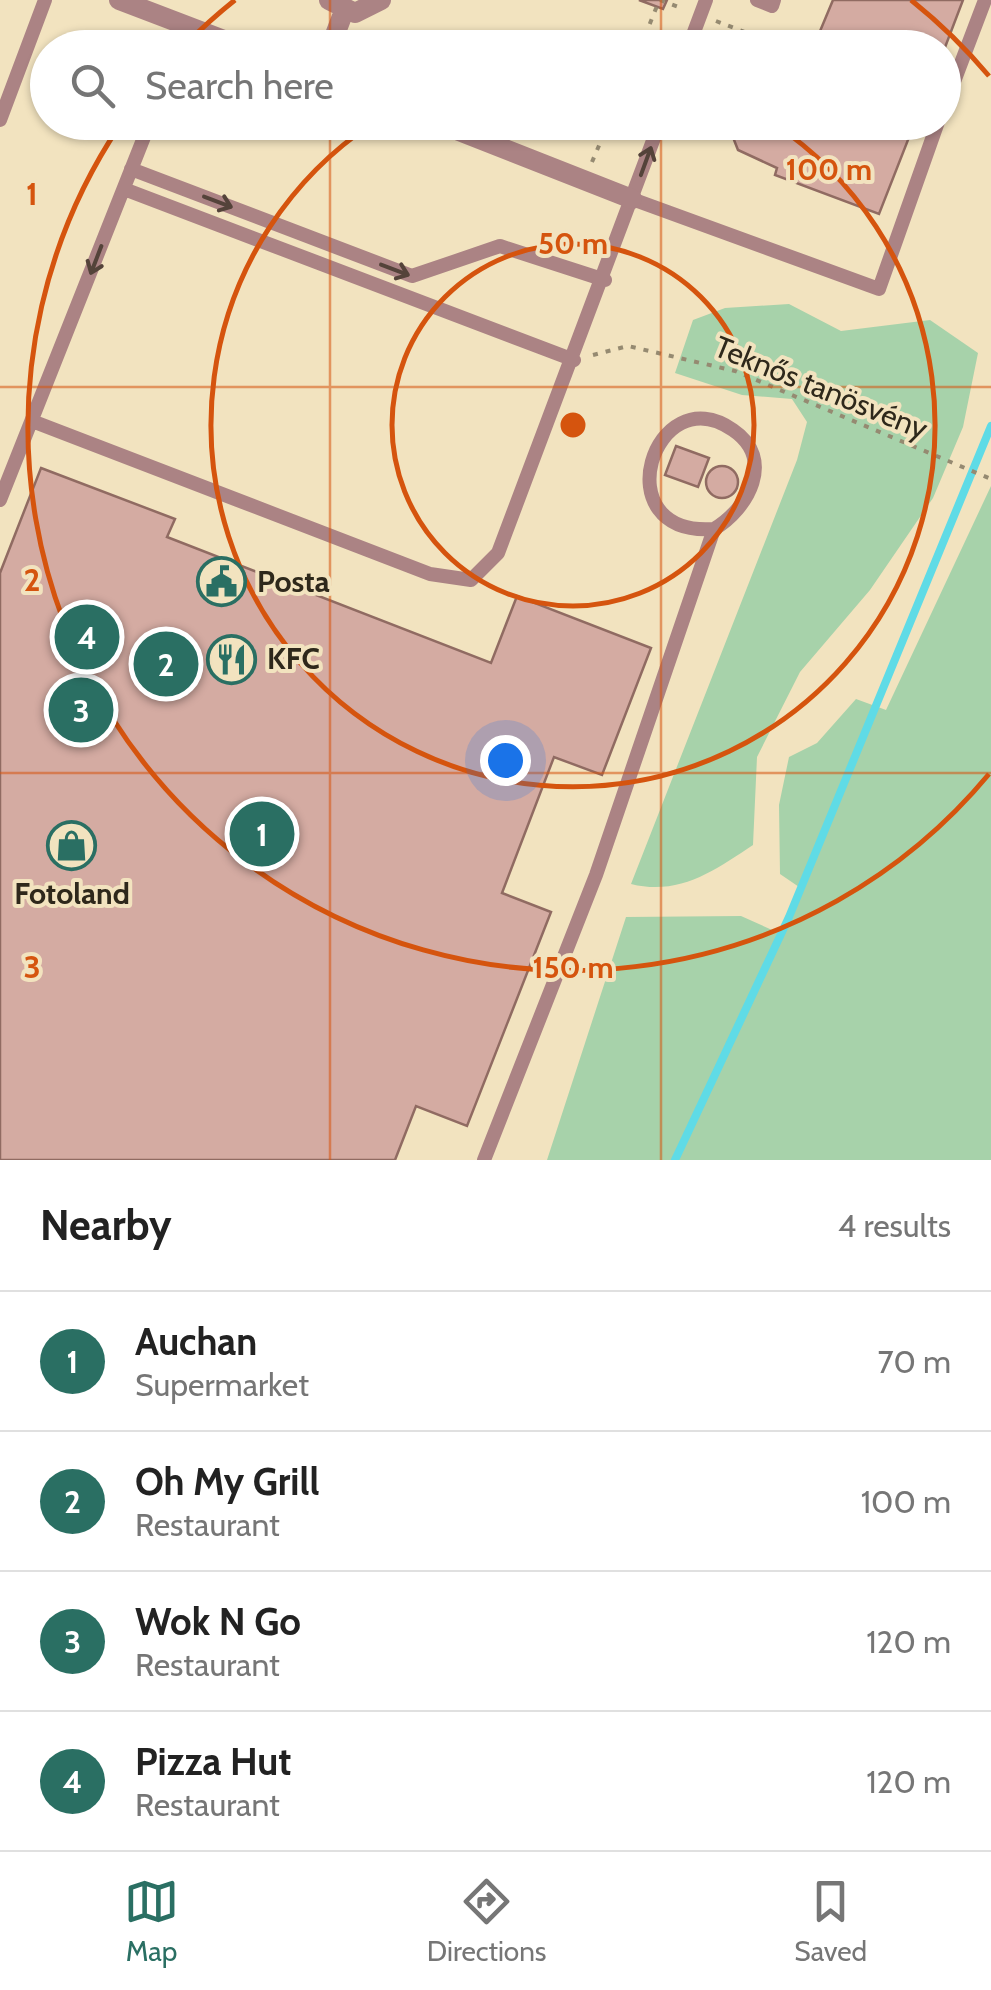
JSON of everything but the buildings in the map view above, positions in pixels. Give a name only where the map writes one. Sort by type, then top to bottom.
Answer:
[{"type":"street","points":[[119,0],[200,30]]},
{"type":"street","points":[[337,6],[366,11],[380,0]]},
{"type":"street","points":[[482,140],[632,199]]},
{"type":"lane","points":[[34,30],[46,0]]},
{"type":"lane","points":[[757,0],[772,6],[774,0]]},
{"type":"lane","points":[[961,63],[985,0]]},
{"type":"lane","points":[[186,30],[188,25]]},
{"type":"lane","points":[[0,120],[30,42]]},
{"type":"lane","points":[[0,500],[143,140]]},
{"type":"lane","points":[[32,421],[430,574],[471,580],[498,554],[653,140]]},
{"type":"lane","points":[[632,199],[879,289],[932,140]]},
{"type":"lane","points":[[132,169],[412,276],[500,246],[604,280]]},
{"type":"lane","points":[[124,188],[574,360]]},
{"type":"lane","points":[[484,1160],[596,875],[714,529],[746,502],[755,462],[747,444],[733,430],[695,420],[680,424],[662,438],[652,453],[648,478],[653,502],[673,522],[696,530],[714,529]]},
{"type":"path","points":[[648,30],[660,0],[703,8],[749,30]]},
{"type":"path","name":"Teknős tanösvény","points":[[574,360],[628,346],[735,372],[991,479]]},
{"type":"green space","points":[[789,304],[841,331],[930,320],[978,353],[963,427],[933,498],[870,590],[800,672],[757,757],[753,845],[710,872],[680,884],[631,884],[797,460],[807,422],[792,399],[742,395],[675,373],[693,320],[725,308]]},
{"type":"green space","points":[[991,486],[991,1160],[547,1160],[626,917],[741,916],[781,934],[802,889],[780,874],[779,805],[789,757],[817,743],[856,699],[886,710]]},
{"type":"waterway","points":[[675,1160],[789,917],[991,426]]},
{"type":"place","name":"Posta","points":[[222,582]]},
{"type":"place","name":"Pizza Hut","points":[[87,637]]},
{"type":"place","name":"KFC","points":[[232,659]]},
{"type":"place","name":"Oh My Grill","points":[[166,664]]},
{"type":"place","name":"Wok N Go","points":[[81,710]]},
{"type":"place","name":"Auchan","points":[[262,834]]},
{"type":"place","name":"Fotoland","points":[[72,845]]}]
